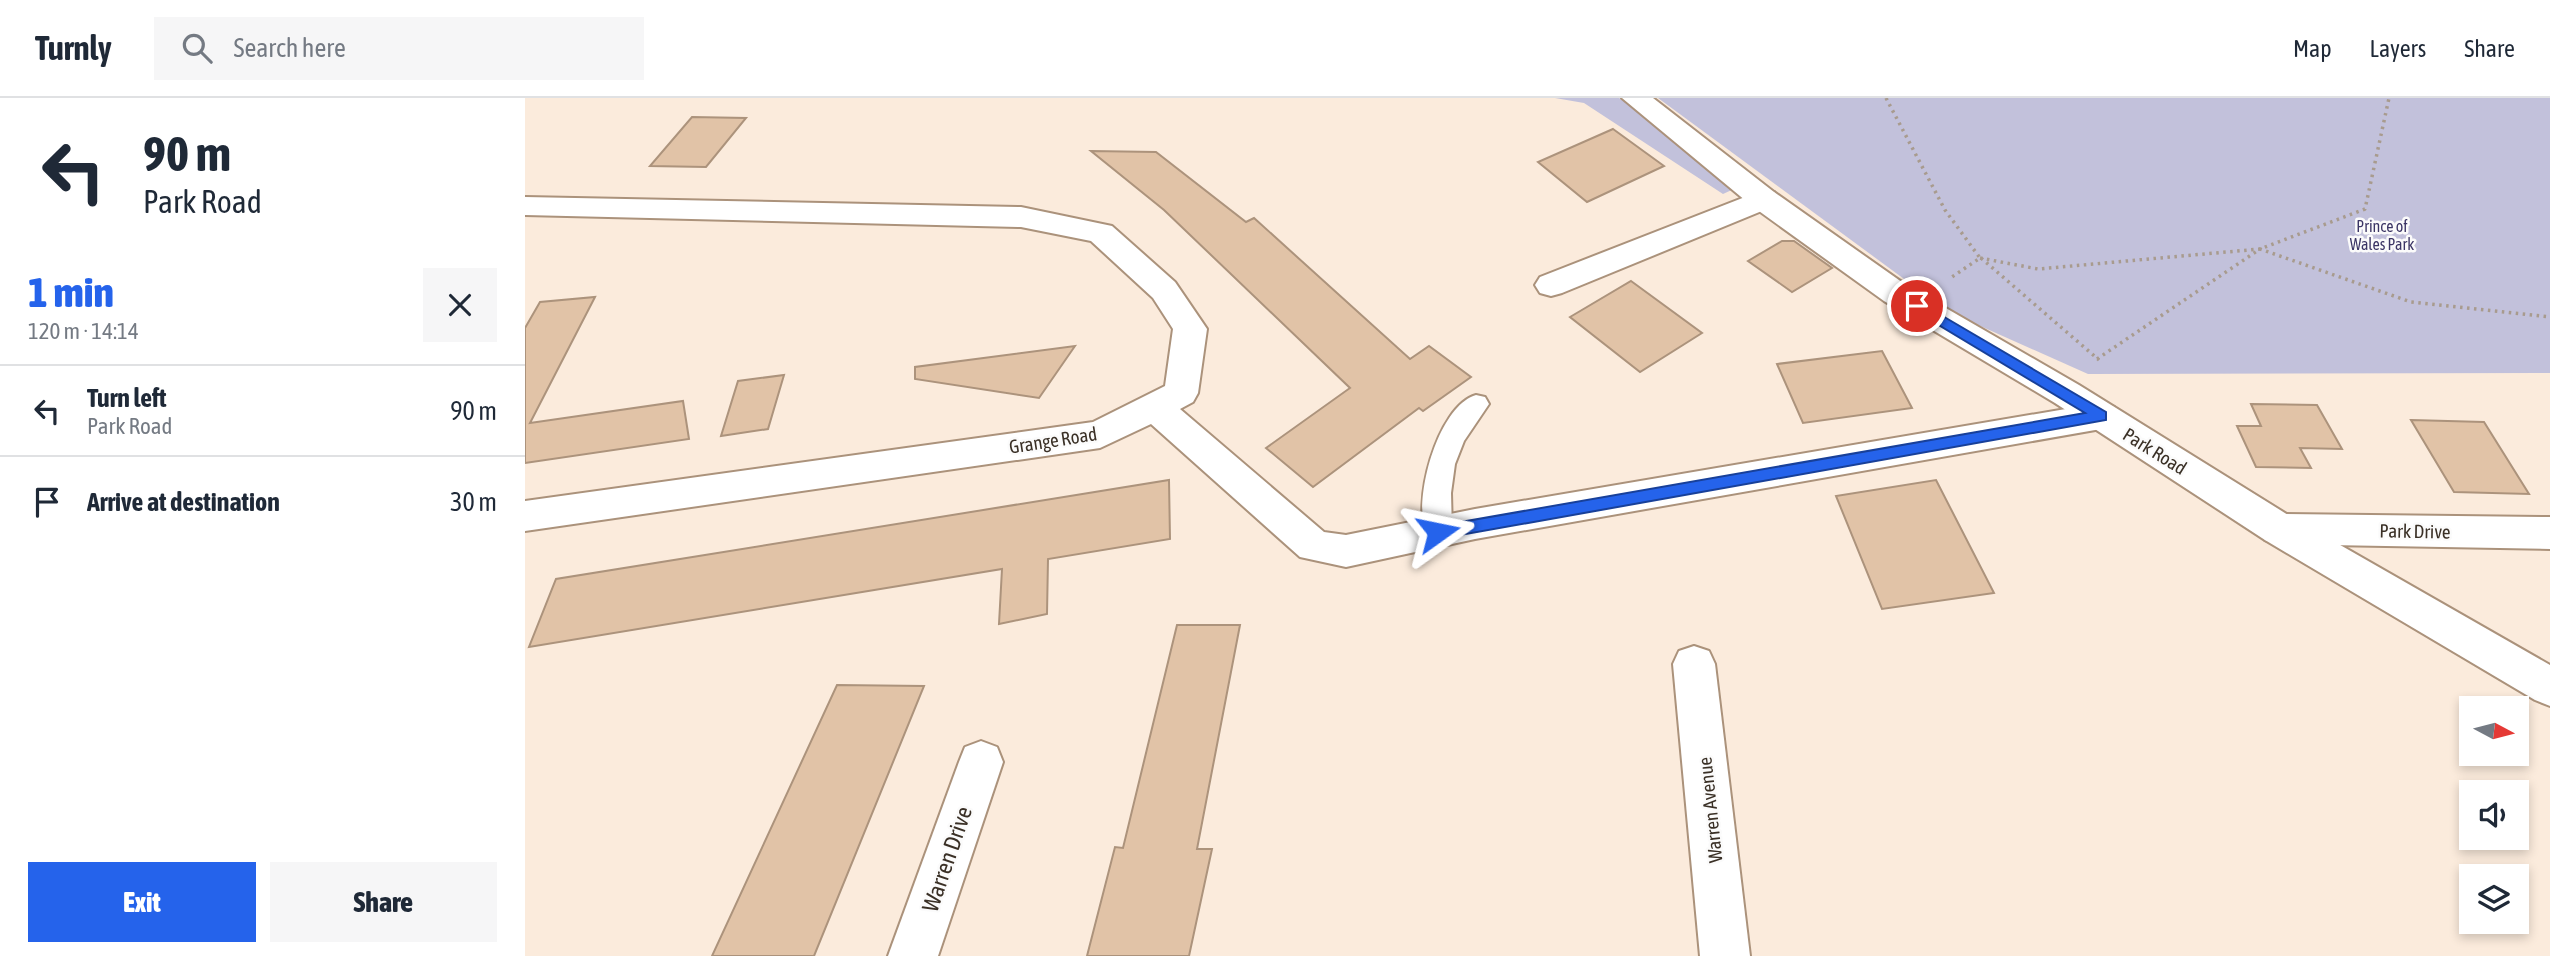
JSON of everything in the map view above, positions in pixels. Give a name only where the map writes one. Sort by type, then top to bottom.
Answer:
[{"type":"street","name":"Park Road","points":[[1636,98],[1763,199],[1895,293],[2101,416],[2279,530],[2550,687]]},
{"type":"street","points":[[1551,285],[1763,199]]},
{"type":"street","name":"Grange Road","points":[[525,516],[1100,435],[1181,393],[1190,329],[1164,290],[1101,233],[1021,217],[530,213]]},
{"type":"street","points":[[1155,407],[1314,546],[1346,551],[1438,532],[2101,416]]},
{"type":"street","name":"Park Drive","points":[[2279,530],[2550,533]]},
{"type":"street","name":"Warren Avenue","points":[[1694,664],[1725,956]]},
{"type":"street","name":"Warren Drive","points":[[913,956],[981,762]]},
{"type":"lane","points":[[1438,532],[1436,481],[1442,452],[1476,404]]},
{"type":"path","points":[[1886,98],[1945,210],[1980,258]]},
{"type":"path","points":[[2097,359],[2260,249],[2365,209],[2389,98]]},
{"type":"path","points":[[1947,280],[1980,258],[2038,268],[2260,249],[2411,302],[2550,317]]},
{"type":"green space","points":[[1555,98],[1619,98],[1736,188],[1723,194],[1584,103]]},
{"type":"green space","name":"Prince of Wales Park","points":[[1658,98],[2550,98],[2550,373],[2088,374],[1949,312]]},
{"type":"building","points":[[692,117],[746,118],[706,167],[650,166]]},
{"type":"building","points":[[1613,129],[1664,166],[1587,202],[1538,162]]},
{"type":"building","points":[[1091,151],[1156,152],[1246,222],[1254,218],[1410,359],[1429,346],[1471,377],[1423,411],[1419,408],[1313,487],[1266,448],[1350,388],[1164,210]]},
{"type":"building","points":[[1782,241],[1794,241],[1832,268],[1792,292],[1748,261]]},
{"type":"building","points":[[1631,281],[1702,333],[1640,372],[1570,317]]},
{"type":"building","points":[[595,297],[530,423],[683,401],[689,439],[525,463],[525,328],[540,302]]},
{"type":"building","points":[[1075,346],[1039,398],[915,379],[915,367]]},
{"type":"building","points":[[1882,351],[1912,408],[1803,423],[1777,364]]},
{"type":"building","points":[[784,375],[768,429],[721,436],[738,381]]},
{"type":"building","points":[[2251,404],[2317,405],[2342,449],[2300,448],[2311,468],[2256,467],[2237,426],[2261,426]]},
{"type":"building","points":[[2411,420],[2484,422],[2529,494],[2454,492]]},
{"type":"building","points":[[1169,480],[1170,539],[1048,559],[1047,614],[999,624],[1002,569],[529,647],[556,579]]},
{"type":"building","points":[[1936,480],[1994,593],[1882,609],[1836,496]]},
{"type":"building","points":[[1177,625],[1240,625],[1197,849],[1212,849],[1189,956],[1087,956],[1115,847],[1123,848]]},
{"type":"building","points":[[837,685],[924,686],[814,956],[712,956]]},
{"type":"route","points":[[1438,532],[2101,416],[1917,306]]}]
